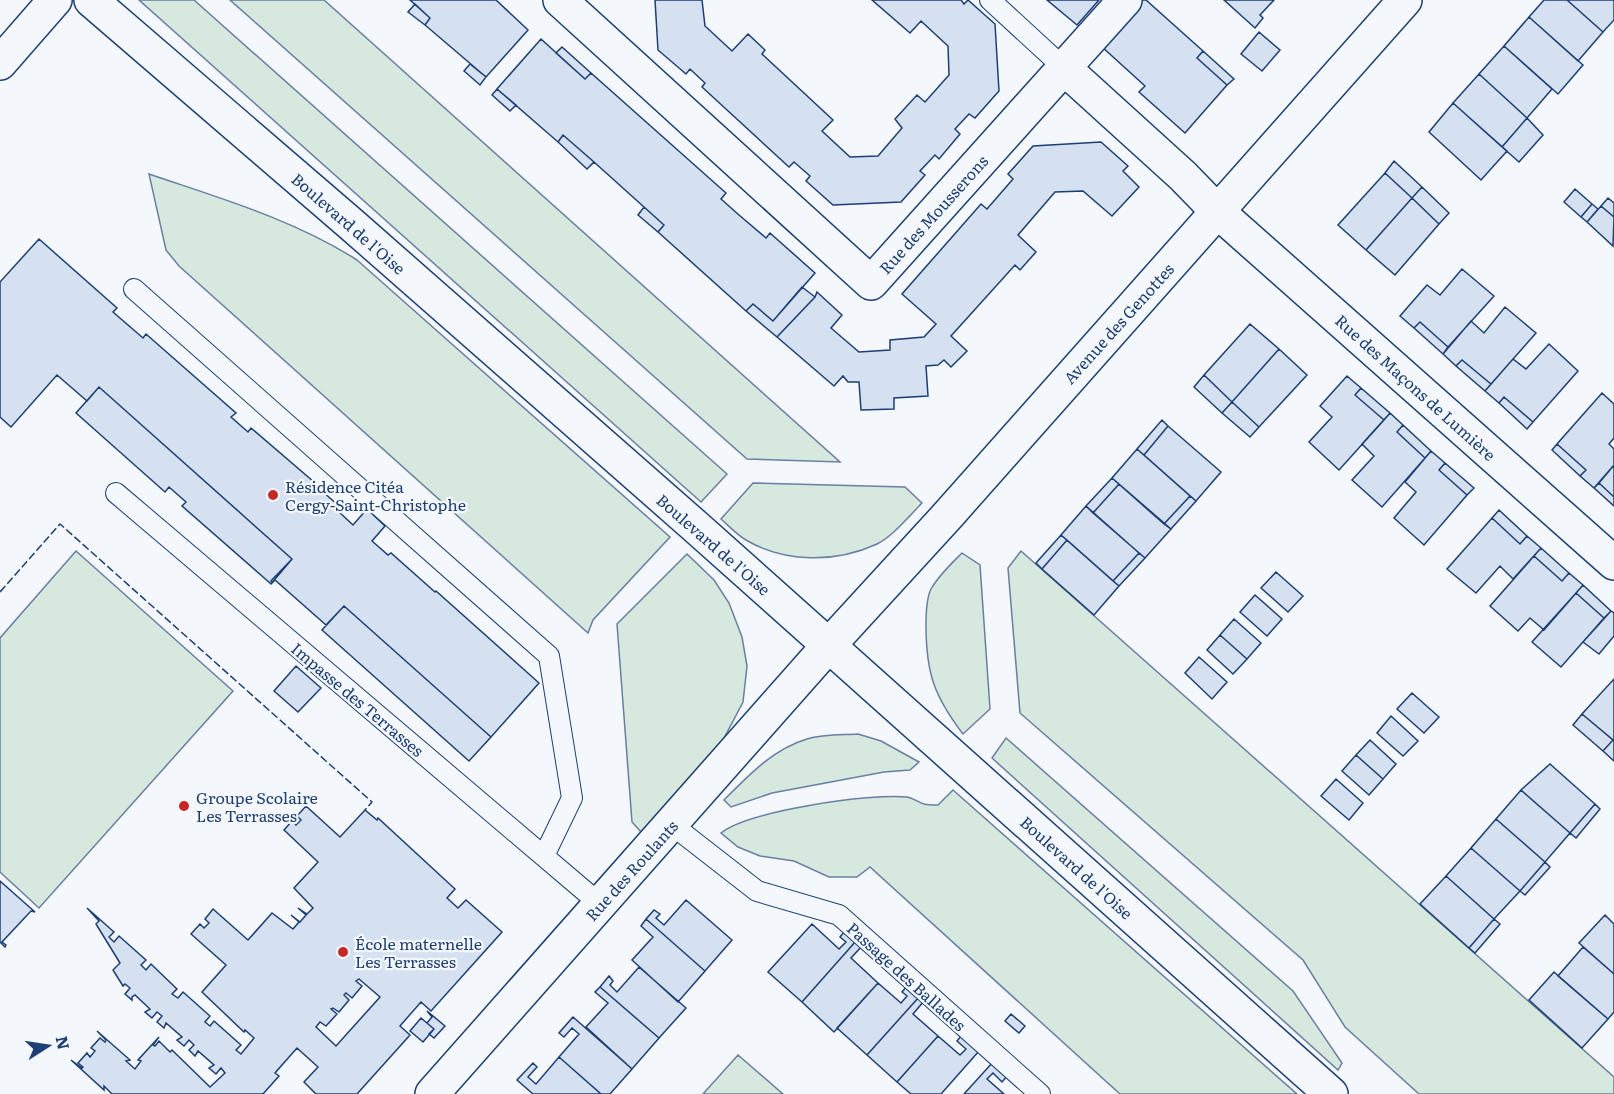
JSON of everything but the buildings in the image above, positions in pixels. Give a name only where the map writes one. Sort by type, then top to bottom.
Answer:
[{"type":"street","points":[[0,63],[55,0]]},
{"type":"street","name":"Boulevard de l'Oise","points":[[91,0],[360,232],[829,645],[1331,1094]]},
{"type":"street","points":[[1125,0],[1064,68],[1183,176],[1217,211]]},
{"type":"street","name":"Avenue des Genottes","points":[[829,645],[949,514],[1405,0]]},
{"type":"street","name":"Rue des Mousserons","points":[[581,7],[871,283],[1064,68]]},
{"type":"street","name":"Rue des Maçons de Lumière","points":[[1217,211],[1614,563]]},
{"type":"street","name":"Rue des Roulants","points":[[432,1094],[829,645]]},
{"type":"lane","points":[[990,0],[1064,68]]},
{"type":"lane","points":[[134,290],[549,656],[572,798],[544,856]]},
{"type":"lane","name":"Impasse des Terrasses","points":[[116,493],[600,904]]},
{"type":"lane","name":"Passage des Ballades","points":[[671,824],[757,891],[839,915],[1040,1094]]},
{"type":"shaded area","points":[[139,0],[194,0],[727,474],[701,502]]},
{"type":"shaded area","points":[[230,0],[324,0],[840,462],[747,459]]},
{"type":"shaded area","points":[[149,174],[282,221],[357,260],[670,537],[593,620],[588,633],[179,266],[166,250]]},
{"type":"shaded area","points":[[753,483],[905,487],[922,503],[895,531],[877,544],[845,555],[811,558],[794,556],[761,548],[736,533],[721,519]]},
{"type":"shaded area","points":[[76,551],[233,691],[39,908],[0,872],[0,638]]},
{"type":"shaded area","points":[[1021,551],[1614,1077],[1614,1094],[1419,1094],[1345,1027],[1303,960],[1020,713],[1008,568]]},
{"type":"shaded area","points":[[962,553],[980,565],[990,709],[963,734],[945,708],[934,683],[926,642],[926,611],[929,593],[941,574]]},
{"type":"shaded area","points":[[687,554],[714,580],[729,603],[742,637],[747,666],[743,702],[723,740],[642,833],[632,822],[617,624]]},
{"type":"shaded area","points":[[858,734],[881,741],[919,762],[910,770],[884,772],[772,793],[731,807],[724,800],[762,764],[783,749],[819,736]]},
{"type":"shaded area","points":[[1006,738],[1293,991],[1342,1063],[1338,1070],[992,758]]},
{"type":"shaded area","points":[[953,790],[1297,1094],[1120,1094],[870,867],[857,877],[829,877],[794,861],[760,856],[738,847],[721,833],[735,825],[756,818],[839,801],[890,796],[907,797],[924,804],[938,805]]},
{"type":"shaded area","points":[[738,1055],[783,1094],[703,1094]]},
{"type":"fence","points":[[0,592],[60,524],[372,802],[365,810]]},
{"type":"place","name":"Résidence Citéa Cergy-Saint-Christophe","points":[[273,495]]},
{"type":"place","name":"Groupe Scolaire Les Terrasses","points":[[184,806]]},
{"type":"place","name":"École maternelle Les Terrasses","points":[[343,952]]}]
